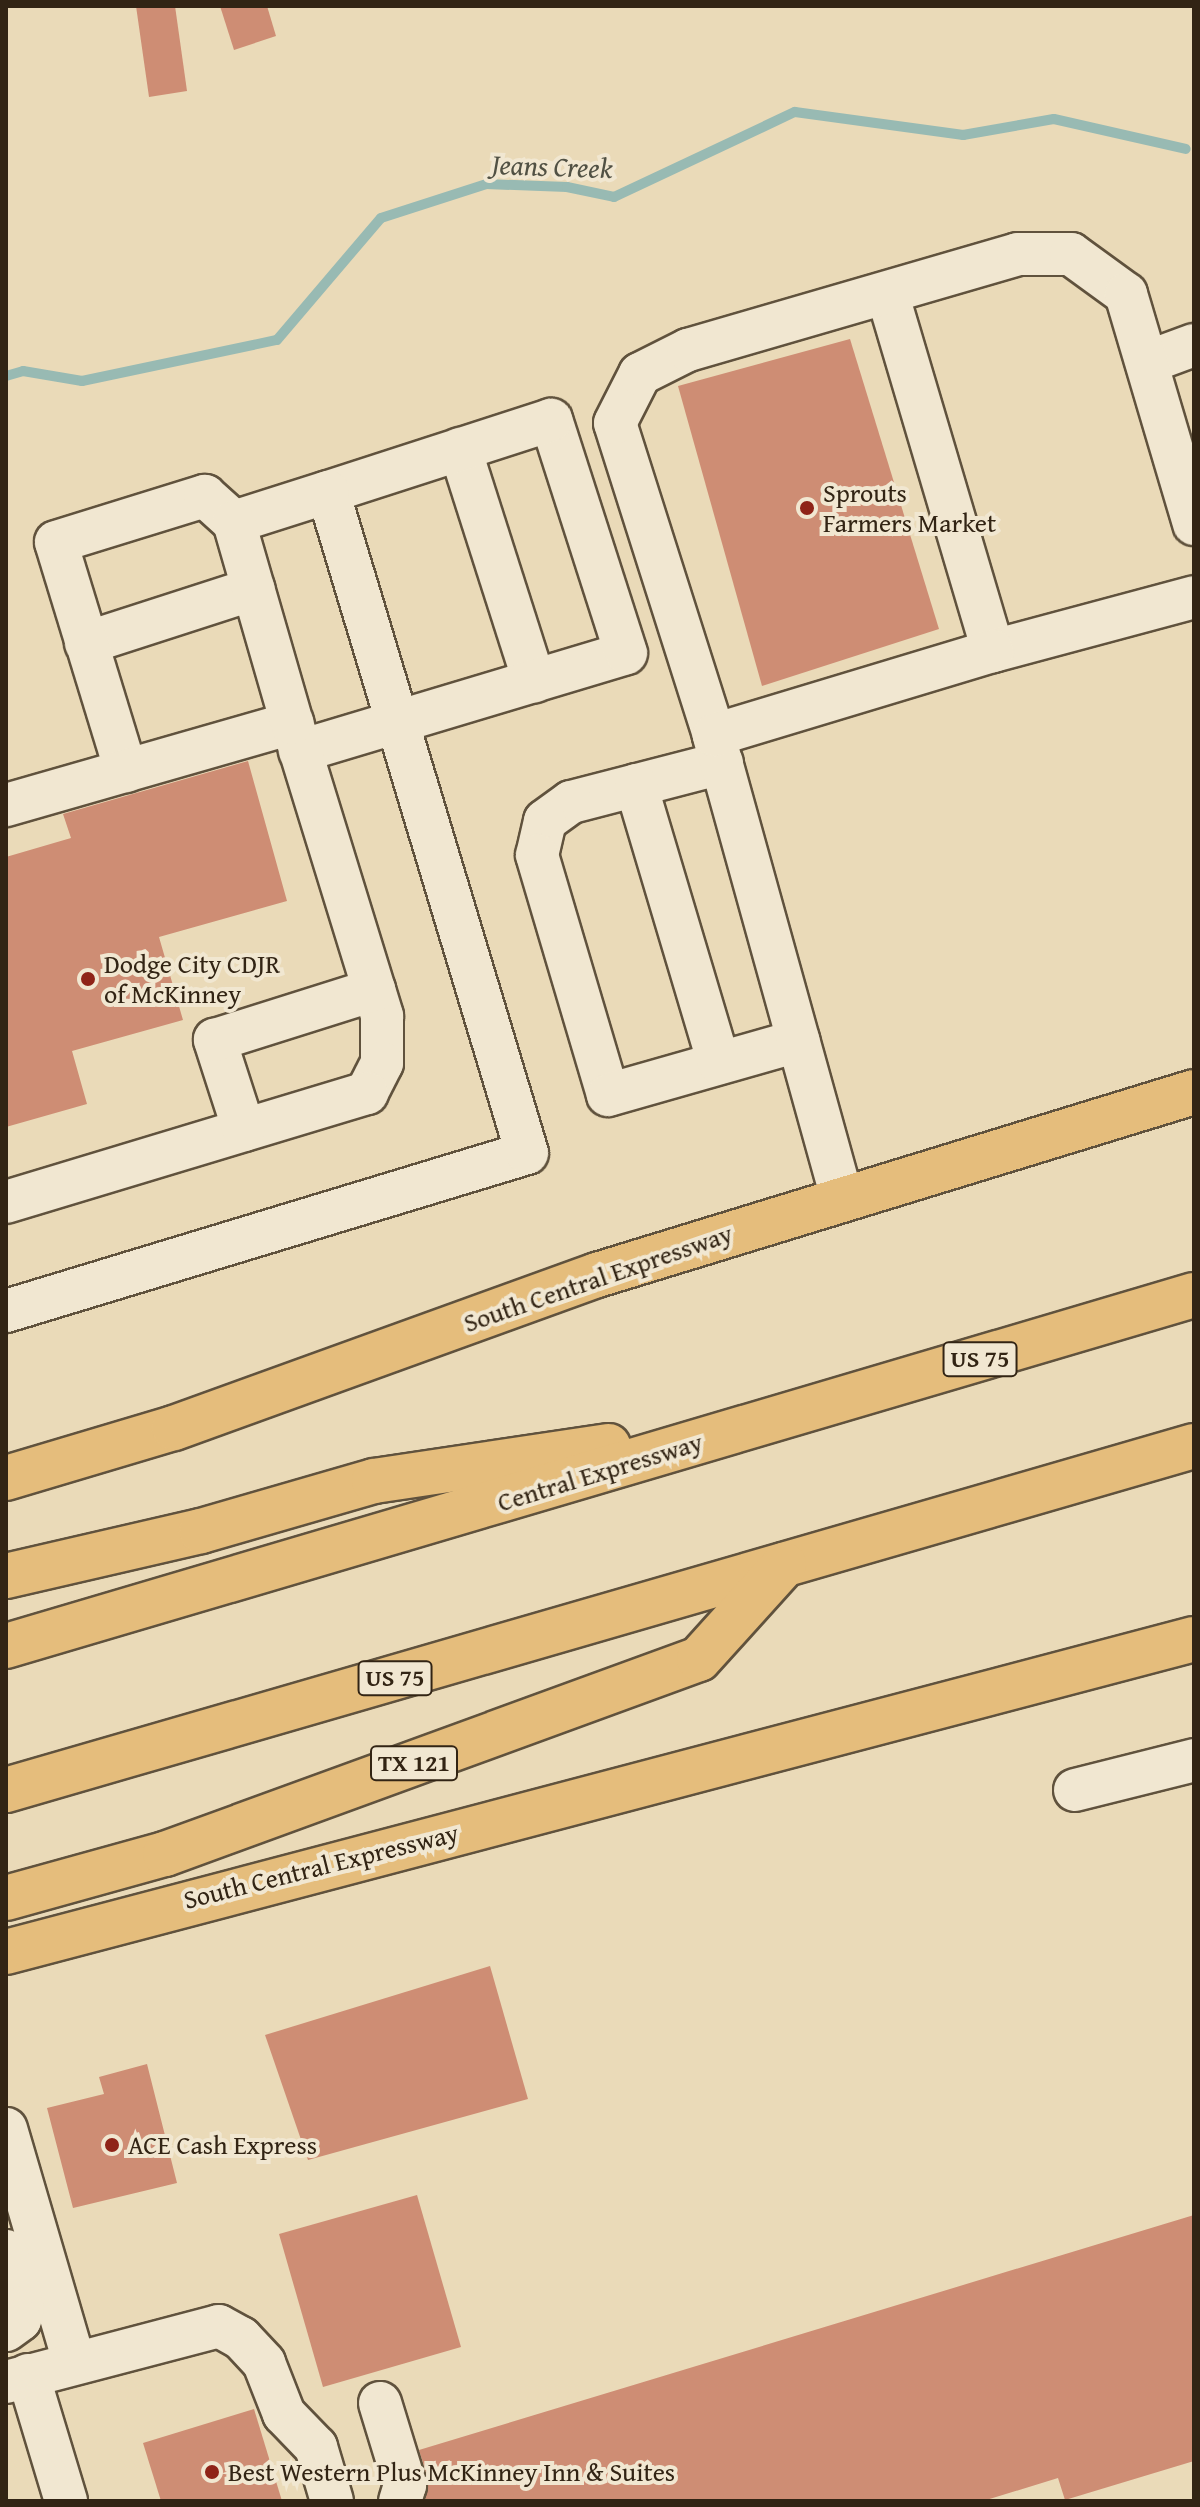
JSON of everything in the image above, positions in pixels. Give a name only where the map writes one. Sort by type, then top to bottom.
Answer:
[{"type":"main road","name":"South Central Expressway","points":[[6,1478],[174,1428],[597,1275],[1194,1092]]},
{"type":"main road","name":"Central Expressway","points":[[6,1646],[1194,1295]]},
{"type":"main road","points":[[6,1576],[201,1531],[374,1481],[765,1423]]},
{"type":"main road","name":"US 75","points":[[6,1790],[1194,1446]]},
{"type":"main road","name":"TX 121","points":[[6,1898],[165,1854],[699,1659],[784,1565]]},
{"type":"main road","name":"South Central Expressway","points":[[6,1952],[1194,1639]]},
{"type":"lane","points":[[842,1198],[718,749],[615,423],[640,374],[688,350],[888,296],[1018,254],[1071,254],[1126,294],[1194,524]]},
{"type":"lane","points":[[888,296],[993,651]]},
{"type":"lane","points":[[1148,362],[1194,345]]},
{"type":"lane","points":[[6,805],[126,771],[296,737],[397,723],[626,653],[551,420],[234,522]]},
{"type":"lane","points":[[460,449],[534,681]]},
{"type":"lane","points":[[6,1311],[527,1153],[328,492]]},
{"type":"lane","points":[[6,1202],[367,1093],[382,1063],[374,990],[234,522],[205,496],[56,542],[126,771]]},
{"type":"lane","points":[[86,643],[253,589]]},
{"type":"lane","points":[[798,1041],[608,1095],[537,855],[545,821],[571,802],[636,785],[718,749],[993,651],[1194,597]]},
{"type":"lane","points":[[636,785],[719,1063]]},
{"type":"lane","points":[[244,1130],[215,1040],[374,990]]},
{"type":"lane","points":[[1075,1790],[1194,1760]]},
{"type":"lane","points":[[6,2129],[69,2346]]},
{"type":"lane","points":[[6,2251],[23,2307],[20,2320],[6,2330]]},
{"type":"lane","points":[[75,2498],[13,2368],[69,2346],[219,2326],[241,2338],[264,2363],[284,2414],[316,2447],[332,2501]]},
{"type":"lane","points":[[380,2403],[405,2485],[400,2501]]},
{"type":"building","points":[[136,6],[175,6],[187,91],[149,97]]},
{"type":"building","points":[[220,6],[267,6],[276,36],[234,50]]},
{"type":"building","name":"Sprouts Farmers Market","points":[[850,339],[939,629],[762,686],[678,386]]},
{"type":"building","name":"Dodge City CDJR of McKinney","points":[[248,761],[287,901],[159,937],[183,1020],[72,1051],[87,1104],[6,1127],[6,857],[71,838],[63,814]]},
{"type":"building","points":[[490,1966],[528,2099],[308,2160],[265,2035]]},
{"type":"building","name":"ACE Cash Express","points":[[147,2064],[177,2183],[73,2208],[47,2108],[104,2094],[99,2077]]},
{"type":"building","points":[[417,2195],[461,2347],[323,2387],[279,2234]]},
{"type":"building","points":[[1194,2215],[1194,2461],[1065,2500],[1058,2478],[983,2501],[425,2501],[428,2479],[419,2450]]},
{"type":"building","name":"Best Western Plus McKinney Inn & Suites","points":[[254,2409],[282,2501],[161,2501],[143,2443]]},
{"type":"waterway","name":"Jeans Creek","points":[[6,376],[23,371],[82,381],[277,340],[381,218],[486,184],[567,187],[614,197],[795,112],[963,135],[1054,119],[1186,149]]},
{"type":"place","name":"Sprouts Farmers Market","points":[[807,508]]},
{"type":"place","name":"Dodge City CDJR of McKinney","points":[[88,979]]},
{"type":"place","name":"ACE Cash Express","points":[[112,2145]]},
{"type":"place","name":"Best Western Plus McKinney Inn & Suites","points":[[212,2472]]}]
